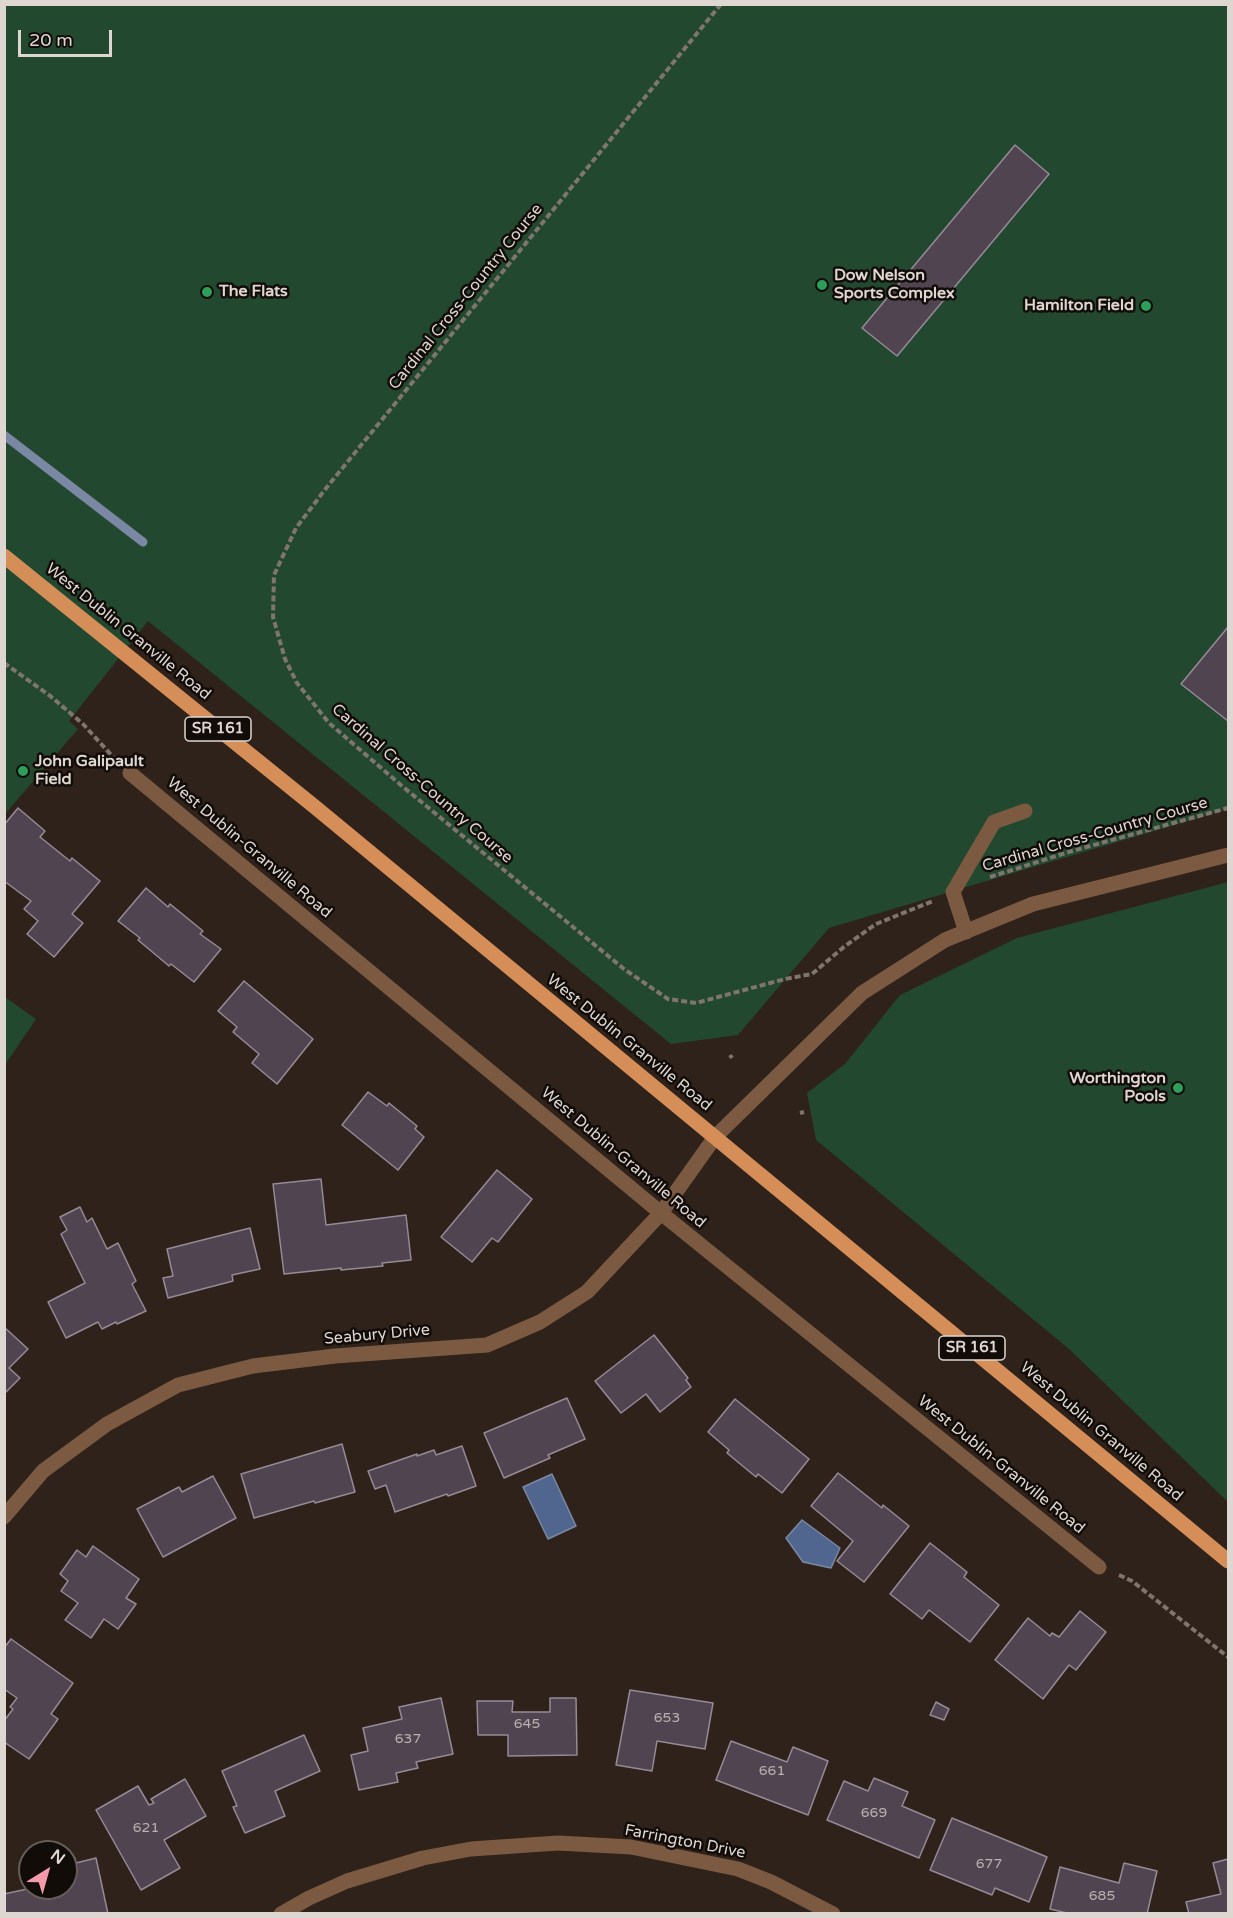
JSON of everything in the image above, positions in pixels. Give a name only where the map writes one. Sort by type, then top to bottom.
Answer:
[{"type":"main road","name":"West Dublin Granville Road","points":[[4,556],[315,807],[1228,1561]]},
{"type":"street","name":"West Dublin-Granville Road","points":[[130,773],[661,1214],[1099,1567]]},
{"type":"street","points":[[966,932],[953,892],[994,822],[1025,812]]},
{"type":"street","name":"Seabury Drive","points":[[4,1517],[43,1471],[107,1424],[178,1385],[253,1366],[335,1356],[487,1345],[540,1322],[587,1292],[661,1214],[715,1137],[862,993],[945,940],[1033,904],[1228,855]]},
{"type":"street","name":"Farrington Drive","points":[[280,1914],[347,1881],[423,1858],[471,1849],[558,1843],[631,1847],[738,1869],[771,1882],[833,1914]]},
{"type":"path","name":"Cardinal Cross-Country Course","points":[[721,4],[296,528],[274,575],[273,616],[285,659],[297,683],[329,723],[616,963],[668,999],[696,1004],[784,979],[812,974],[876,924],[993,875],[1228,808]]},
{"type":"path","points":[[4,663],[49,695],[83,724],[130,773]]},
{"type":"path","points":[[1099,1567],[1132,1581],[1228,1657]]},
{"type":"green space","name":"Dow Nelson Sports Complex","points":[[4,5],[1228,5],[1228,809],[829,928],[738,1035],[671,1044],[148,621],[69,721],[78,729],[5,814]]},
{"type":"green space","points":[[1228,882],[1228,1502],[1069,1349],[816,1140],[807,1093],[845,1064],[900,995],[1017,938]]},
{"type":"green space","points":[[5,997],[36,1019],[5,1065]]},
{"type":"water","points":[[552,1474],[576,1526],[548,1539],[523,1487]]},
{"type":"water","points":[[802,1520],[840,1548],[831,1568],[803,1562],[786,1538]]},
{"type":"building","points":[[1015,145],[1049,174],[897,356],[862,328]]},
{"type":"building","points":[[1228,627],[1228,721],[1181,684]]},
{"type":"building","points":[[18,808],[45,831],[40,837],[70,861],[72,858],[100,881],[72,914],[83,923],[54,957],[27,934],[38,921],[24,909],[31,901],[4,881],[4,825]]},
{"type":"building","points":[[146,888],[168,907],[170,904],[203,931],[200,934],[221,949],[194,982],[171,964],[169,966],[138,940],[140,938],[118,921]]},
{"type":"building","points":[[244,981],[313,1039],[277,1084],[252,1063],[259,1054],[233,1032],[237,1027],[218,1011]]},
{"type":"building","points":[[368,1092],[387,1106],[389,1103],[417,1126],[415,1129],[424,1137],[398,1170],[342,1125]]},
{"type":"building","points":[[497,1170],[532,1199],[498,1242],[492,1238],[472,1262],[441,1237]]},
{"type":"building","points":[[321,1179],[326,1225],[406,1215],[411,1260],[382,1263],[383,1266],[284,1274],[273,1184]]},
{"type":"building","points":[[80,1207],[87,1222],[92,1218],[107,1249],[118,1243],[136,1281],[132,1284],[146,1311],[102,1329],[98,1322],[66,1338],[48,1302],[85,1283],[61,1234],[67,1230],[60,1217]]},
{"type":"building","points":[[250,1228],[260,1269],[232,1275],[233,1281],[168,1298],[163,1278],[173,1276],[167,1249]]},
{"type":"building","points":[[4,1327],[28,1349],[9,1368],[20,1378],[4,1394]]},
{"type":"building","points":[[654,1335],[688,1378],[686,1380],[691,1387],[660,1412],[646,1394],[621,1413],[595,1381]]},
{"type":"building","points":[[567,1398],[585,1439],[548,1455],[550,1458],[504,1478],[484,1433]]},
{"type":"building","points":[[735,1399],[809,1459],[782,1493],[758,1474],[756,1477],[727,1453],[729,1450],[708,1432]]},
{"type":"building","points":[[342,1444],[355,1492],[254,1518],[241,1474]]},
{"type":"building","points":[[462,1446],[476,1486],[395,1512],[386,1485],[375,1489],[368,1471],[417,1454],[417,1456],[434,1450],[436,1455]]},
{"type":"building","points":[[838,1473],[909,1526],[864,1582],[837,1561],[853,1541],[811,1506]]},
{"type":"building","points":[[213,1476],[236,1518],[163,1557],[137,1509],[179,1487],[182,1492]]},
{"type":"building","points":[[930,1543],[967,1572],[964,1577],[999,1605],[970,1642],[929,1610],[922,1619],[890,1594]]},
{"type":"building","points":[[93,1546],[139,1579],[126,1598],[136,1604],[118,1629],[104,1619],[91,1638],[65,1620],[78,1603],[61,1591],[68,1581],[60,1574],[77,1550],[86,1557]]},
{"type":"building","points":[[1080,1611],[1106,1632],[1076,1670],[1069,1665],[1043,1699],[995,1660],[1028,1618],[1050,1636],[1052,1633],[1059,1637]]},
{"type":"building","points":[[11,1639],[73,1683],[51,1714],[58,1719],[29,1759],[4,1742],[4,1721],[13,1709],[10,1707],[17,1698],[4,1689],[4,1648]]},
{"type":"building","points":[[630,1690],[713,1703],[705,1749],[657,1741],[652,1771],[616,1765]]},
{"type":"building","points":[[441,1698],[453,1754],[416,1762],[418,1768],[396,1773],[398,1782],[359,1790],[351,1755],[368,1751],[363,1728],[402,1719],[399,1707]]},
{"type":"building","points":[[550,1698],[576,1698],[577,1755],[508,1756],[508,1735],[478,1735],[477,1701],[513,1701],[512,1712],[550,1712]]},
{"type":"building","points":[[936,1702],[949,1709],[944,1720],[930,1715]]},
{"type":"building","points":[[304,1735],[320,1771],[275,1791],[285,1816],[245,1833],[233,1807],[237,1806],[222,1771]]},
{"type":"building","points":[[731,1741],[787,1762],[793,1747],[828,1761],[808,1815],[716,1780]]},
{"type":"building","points":[[874,1778],[908,1792],[902,1806],[935,1820],[919,1858],[827,1820],[844,1781],[868,1791]]},
{"type":"building","points":[[185,1779],[206,1816],[164,1840],[180,1868],[141,1890],[96,1810],[138,1786],[149,1805],[154,1803],[151,1799]]},
{"type":"building","points":[[952,1818],[1047,1857],[1029,1902],[995,1888],[992,1895],[930,1870]]},
{"type":"building","points":[[96,1858],[108,1914],[4,1914],[4,1894],[18,1891],[18,1900],[78,1900],[78,1862]]},
{"type":"building","points":[[1228,1859],[1228,1914],[1189,1914],[1186,1902],[1221,1894],[1213,1863]]},
{"type":"building","points":[[1124,1863],[1157,1871],[1147,1914],[1071,1914],[1050,1909],[1060,1867],[1119,1883]]},
{"type":"waterway","points":[[4,435],[143,542]]},
{"type":"place","name":"Dow Nelson Sports Complex","points":[[822,285]]},
{"type":"place","name":"The Flats","points":[[207,292]]},
{"type":"place","name":"Hamilton Field","points":[[1146,306]]},
{"type":"place","name":"John Galipault Field","points":[[23,771]]},
{"type":"place","name":"Worthington Pools","points":[[1178,1088]]}]
